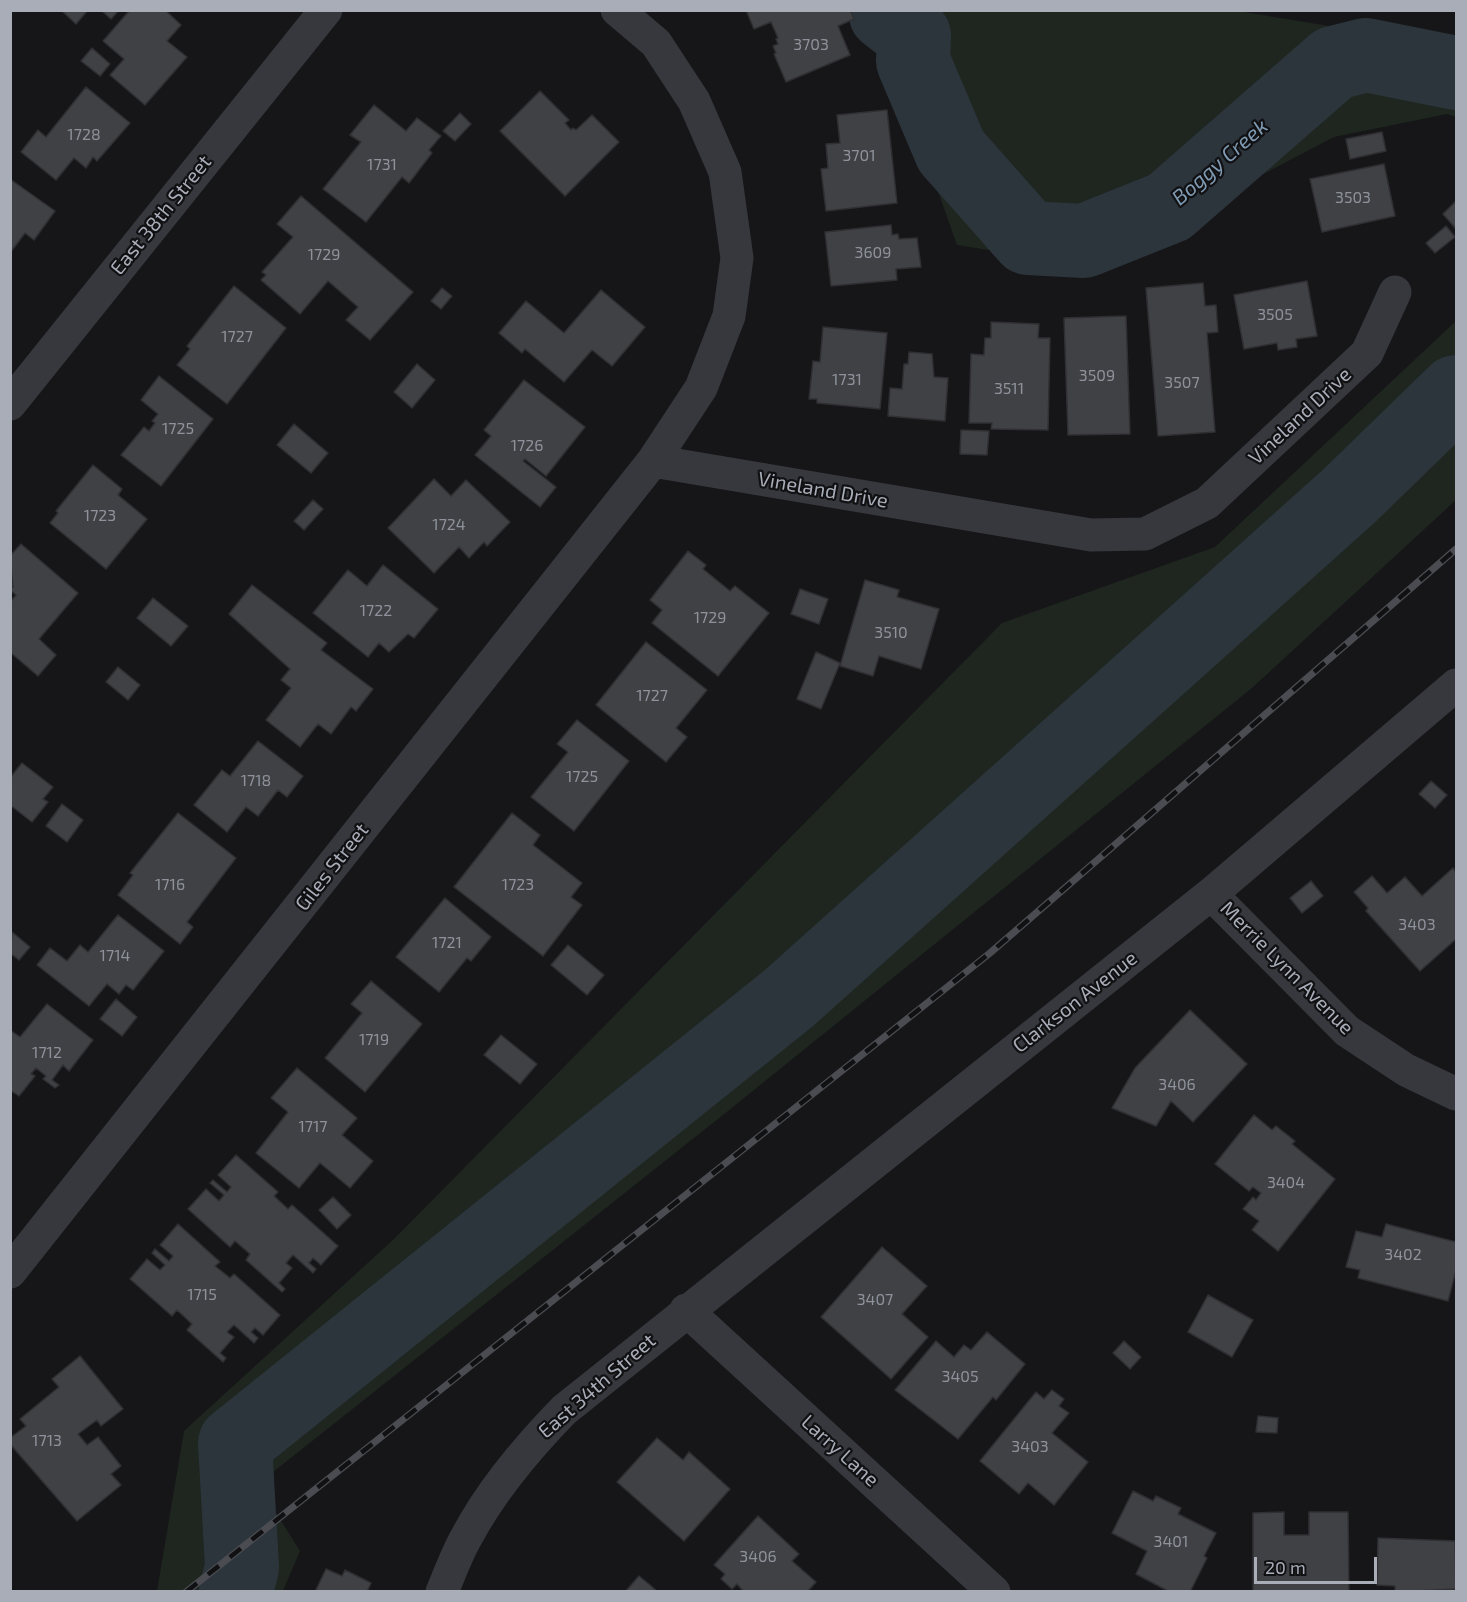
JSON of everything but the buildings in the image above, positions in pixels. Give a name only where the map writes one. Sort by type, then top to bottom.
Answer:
[{"type":"street","points":[[617,10],[656,43],[694,101],[725,172],[737,258],[729,316],[701,388],[652,461]]},
{"type":"street","name":"East 38th Street","points":[[10,404],[310,16]]},
{"type":"street","name":"Vineland Drive","points":[[652,461],[1091,535],[1145,534],[1207,503],[1367,353],[1395,292]]},
{"type":"street","name":"Giles Street","points":[[10,1272],[652,461]]},
{"type":"street","name":"Clarkson Avenue","points":[[686,1310],[1211,894],[1456,685]]},
{"type":"street","name":"Merrie Lynn Avenue","points":[[1211,894],[1347,1031],[1406,1071],[1456,1094]]},
{"type":"street","name":"East 34th Street","points":[[442,1592],[466,1536],[495,1490],[529,1446],[564,1410],[686,1310]]},
{"type":"street","name":"Larry Lane","points":[[686,1310],[994,1592]]},
{"type":"shaded area","points":[[874,11],[1238,11],[1456,47],[1456,117],[1447,114],[1334,137],[1088,266],[957,245]]},
{"type":"shaded area","points":[[1456,321],[1456,500],[1252,688],[728,1111],[258,1484],[300,1551],[283,1591],[157,1591],[184,1431],[395,1238],[1002,623],[1215,547]]},
{"type":"waterway","name":"Boggy Creek","points":[[886,10],[886,14],[914,36],[913,61],[951,151],[1028,238],[1084,241],[1169,207],[1334,63],[1366,55],[1456,73]]},
{"type":"waterway","points":[[236,1592],[242,1567],[235,1443],[789,998],[1349,496],[1456,392]]},
{"type":"railway","points":[[186,1592],[990,953],[1456,549]]}]
